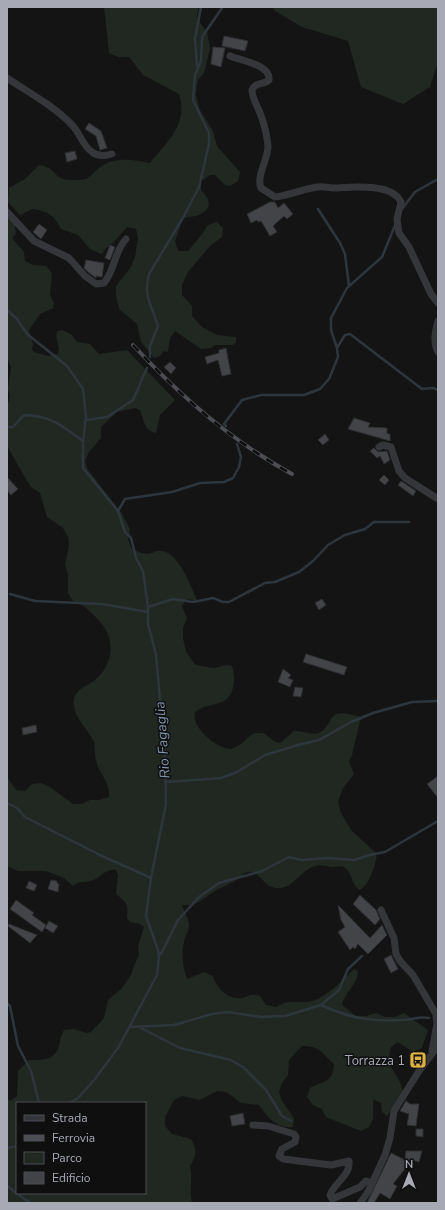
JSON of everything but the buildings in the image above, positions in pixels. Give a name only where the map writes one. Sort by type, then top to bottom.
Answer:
[{"type":"street","points":[[230,56],[266,70],[270,76],[266,83],[256,85],[252,90],[261,115],[267,143],[266,159],[260,180],[261,188],[275,197],[317,187],[334,188],[352,186],[378,188],[396,196],[402,202],[397,220],[399,233],[409,247],[431,294],[438,304]]},
{"type":"street","points":[[7,78],[73,125],[85,146],[92,153],[102,156],[112,154]]},
{"type":"street","points":[[7,212],[34,241],[69,258],[84,276],[96,284],[104,283],[109,278],[118,247],[126,239]]},
{"type":"street","points":[[438,321],[435,333],[438,352]]},
{"type":"street","points":[[379,447],[383,445],[391,447],[399,471],[405,478],[438,499]]},
{"type":"street","points":[[381,910],[394,938],[396,954],[400,962],[413,975],[436,1014],[437,1024],[434,1047],[426,1062]]},
{"type":"street","points":[[360,1203],[372,1183],[389,1145],[394,1111],[438,1046]]},
{"type":"street","points":[[253,1126],[268,1126],[294,1134],[296,1136],[295,1142],[282,1149],[280,1152],[279,1156],[283,1159],[287,1158],[331,1165],[349,1160],[349,1166],[340,1183],[331,1192],[330,1195],[332,1199],[360,1187],[366,1181],[372,1183]]},
{"type":"green space","points":[[104,7],[199,7],[197,15],[198,20],[207,32],[210,49],[204,73],[198,80],[196,96],[200,110],[213,131],[217,146],[240,172],[238,181],[230,186],[225,185],[215,175],[210,175],[201,181],[201,190],[207,198],[209,205],[208,208],[201,214],[183,219],[175,241],[178,251],[188,251],[208,225],[217,222],[223,228],[222,237],[210,246],[188,272],[182,285],[182,295],[192,306],[192,316],[202,327],[217,335],[236,337],[236,342],[233,345],[215,345],[211,348],[201,349],[175,331],[170,338],[168,352],[164,351],[160,356],[154,358],[141,342],[137,324],[119,309],[116,295],[116,286],[131,267],[135,257],[138,238],[136,229],[127,227],[102,254],[90,249],[78,235],[61,229],[53,217],[47,213],[33,209],[20,215],[8,202],[9,188],[25,179],[39,165],[48,167],[63,179],[81,180],[89,177],[105,164],[117,160],[150,163],[175,132],[181,114],[179,94],[143,75],[129,57],[118,57],[109,53]]},
{"type":"green space","points":[[272,7],[438,7],[438,62],[430,87],[403,104],[361,87],[348,41],[302,27],[275,11]]},
{"type":"green space","points":[[7,216],[15,226],[16,234],[12,238],[24,252],[25,261],[33,265],[46,266],[52,273],[50,295],[54,303],[53,308],[40,314],[29,330],[33,344],[32,349],[34,352],[48,356],[58,354],[59,349],[56,335],[58,331],[62,330],[71,334],[77,342],[90,344],[99,354],[127,350],[175,400],[160,415],[156,433],[149,430],[140,410],[135,408],[117,412],[101,427],[101,438],[89,452],[85,461],[88,470],[121,512],[130,529],[128,539],[131,548],[147,554],[159,551],[167,553],[173,557],[184,571],[198,602],[189,599],[185,601],[182,606],[187,619],[183,628],[183,638],[186,652],[193,662],[196,665],[214,668],[227,665],[232,666],[234,681],[230,696],[222,702],[202,708],[195,712],[197,725],[201,731],[213,742],[232,749],[240,745],[255,733],[264,733],[275,742],[280,743],[294,731],[313,734],[319,733],[324,730],[332,718],[338,714],[344,713],[361,717],[352,755],[349,761],[354,774],[343,788],[338,802],[341,813],[351,830],[377,854],[367,884],[360,890],[357,888],[348,870],[340,866],[315,866],[304,872],[290,884],[278,888],[269,886],[253,872],[245,873],[235,881],[198,902],[191,905],[182,905],[189,923],[183,946],[184,965],[187,979],[204,972],[213,976],[217,985],[227,995],[237,998],[252,995],[260,996],[266,1005],[276,1007],[287,1002],[307,1002],[318,999],[334,988],[354,969],[358,971],[356,980],[342,1005],[356,1016],[366,1016],[376,1013],[385,1017],[395,1017],[404,1013],[428,1030],[422,1048],[413,1052],[398,1042],[391,1047],[389,1060],[403,1091],[387,1116],[382,1112],[381,1103],[373,1099],[373,1119],[369,1127],[361,1131],[326,1117],[322,1109],[313,1105],[307,1097],[310,1088],[330,1078],[334,1064],[320,1051],[308,1046],[302,1046],[289,1060],[288,1075],[282,1083],[279,1092],[282,1101],[294,1118],[293,1127],[277,1124],[265,1114],[259,1105],[241,1103],[226,1092],[217,1091],[200,1100],[182,1096],[174,1100],[165,1117],[165,1126],[172,1134],[191,1139],[194,1146],[195,1155],[190,1166],[192,1203],[7,1203],[7,1098],[10,1101],[17,1096],[18,1071],[29,1060],[47,1059],[54,1055],[59,1046],[64,1030],[74,1029],[87,1033],[91,1032],[104,1018],[108,1000],[122,988],[132,973],[139,955],[138,946],[144,927],[140,924],[130,922],[127,918],[126,904],[116,894],[118,875],[116,870],[106,872],[94,880],[79,882],[73,886],[64,878],[46,871],[18,871],[7,866],[7,777],[16,790],[25,791],[32,784],[41,783],[50,787],[73,804],[82,804],[90,800],[99,800],[109,797],[108,786],[97,765],[94,742],[77,715],[74,700],[77,692],[95,680],[106,667],[110,652],[109,637],[106,630],[92,613],[85,607],[73,601],[68,593],[68,574],[65,565],[69,546],[68,537],[63,528],[47,517],[40,493],[31,487],[7,446],[7,407],[10,397],[8,388],[11,368],[7,356]]},
{"type":"waterway","points":[[197,66],[195,39],[201,7]]},
{"type":"waterway","points":[[150,357],[150,346],[158,326],[149,301],[147,282],[149,274],[184,216],[199,187],[209,144],[209,133],[193,100],[195,75],[201,61],[202,37],[222,8]]},
{"type":"waterway","points":[[402,209],[415,192],[438,179]]},
{"type":"waterway","points":[[318,209],[340,243],[345,254],[349,286]]},
{"type":"waterway","points":[[226,426],[224,424],[242,400],[261,395],[304,395],[320,389],[329,379],[338,357],[337,348],[331,330],[331,318],[347,288],[382,257],[396,223]]},
{"type":"waterway","points":[[7,310],[17,319],[27,334],[67,366],[83,389],[86,417],[83,441],[83,468],[118,511]]},
{"type":"waterway","points":[[337,348],[345,335],[350,334],[422,389],[433,388],[438,390]]},
{"type":"waterway","points":[[86,420],[107,417],[133,400],[147,368]]},
{"type":"waterway","points":[[7,427],[13,427],[24,415],[42,417],[56,422],[83,441]]},
{"type":"waterway","name":"Rio Fagaglia","points":[[71,1102],[78,1098],[95,1079],[118,1048],[157,975],[159,958],[158,950],[146,916],[151,878],[166,804],[165,754],[156,655],[148,624],[148,607],[143,571],[136,558],[131,538],[125,532],[118,511],[125,499],[172,492],[200,483],[224,482],[233,478],[239,467],[241,457],[237,444]]},
{"type":"waterway","points":[[148,607],[173,599],[193,602],[213,598],[223,602],[229,602],[265,583],[275,582],[299,572],[313,561],[328,545],[345,535],[365,529],[374,522],[409,522]]},
{"type":"waterway","points":[[10,594],[35,601],[102,604],[148,612]]},
{"type":"waterway","points":[[166,782],[221,778],[237,772],[265,755],[319,740],[351,722],[373,713],[412,702],[438,701]]},
{"type":"waterway","points":[[7,803],[17,808],[25,817],[100,855],[151,878]]},
{"type":"waterway","points":[[159,955],[162,952],[178,920],[199,897],[219,883],[262,871],[289,857],[301,860],[328,858],[354,860],[385,852],[438,821]]},
{"type":"waterway","points":[[321,1005],[339,990],[348,969],[362,956]]},
{"type":"waterway","points":[[7,1003],[10,1006],[18,1046],[31,1071],[39,1102]]},
{"type":"waterway","points":[[129,1027],[174,1025],[212,1014],[228,1012],[261,1017],[285,1016],[321,1005],[341,1013],[371,1020],[406,1020],[422,1017],[429,1018]]},
{"type":"waterway","points":[[139,1027],[180,1048],[231,1060],[243,1067],[266,1090],[282,1116],[291,1121]]},
{"type":"waterway","name":"Rio Fagaglia","points":[[7,1148],[16,1146]]},
{"type":"waterway","points":[[7,1186],[16,1193]]},
{"type":"waterway","points":[[18,1194],[30,1203]]},
{"type":"railway","points":[[133,345],[169,382],[207,416],[248,447],[292,474]]},
{"type":"place","name":"Torrazza 1","points":[[418,1060]]}]
